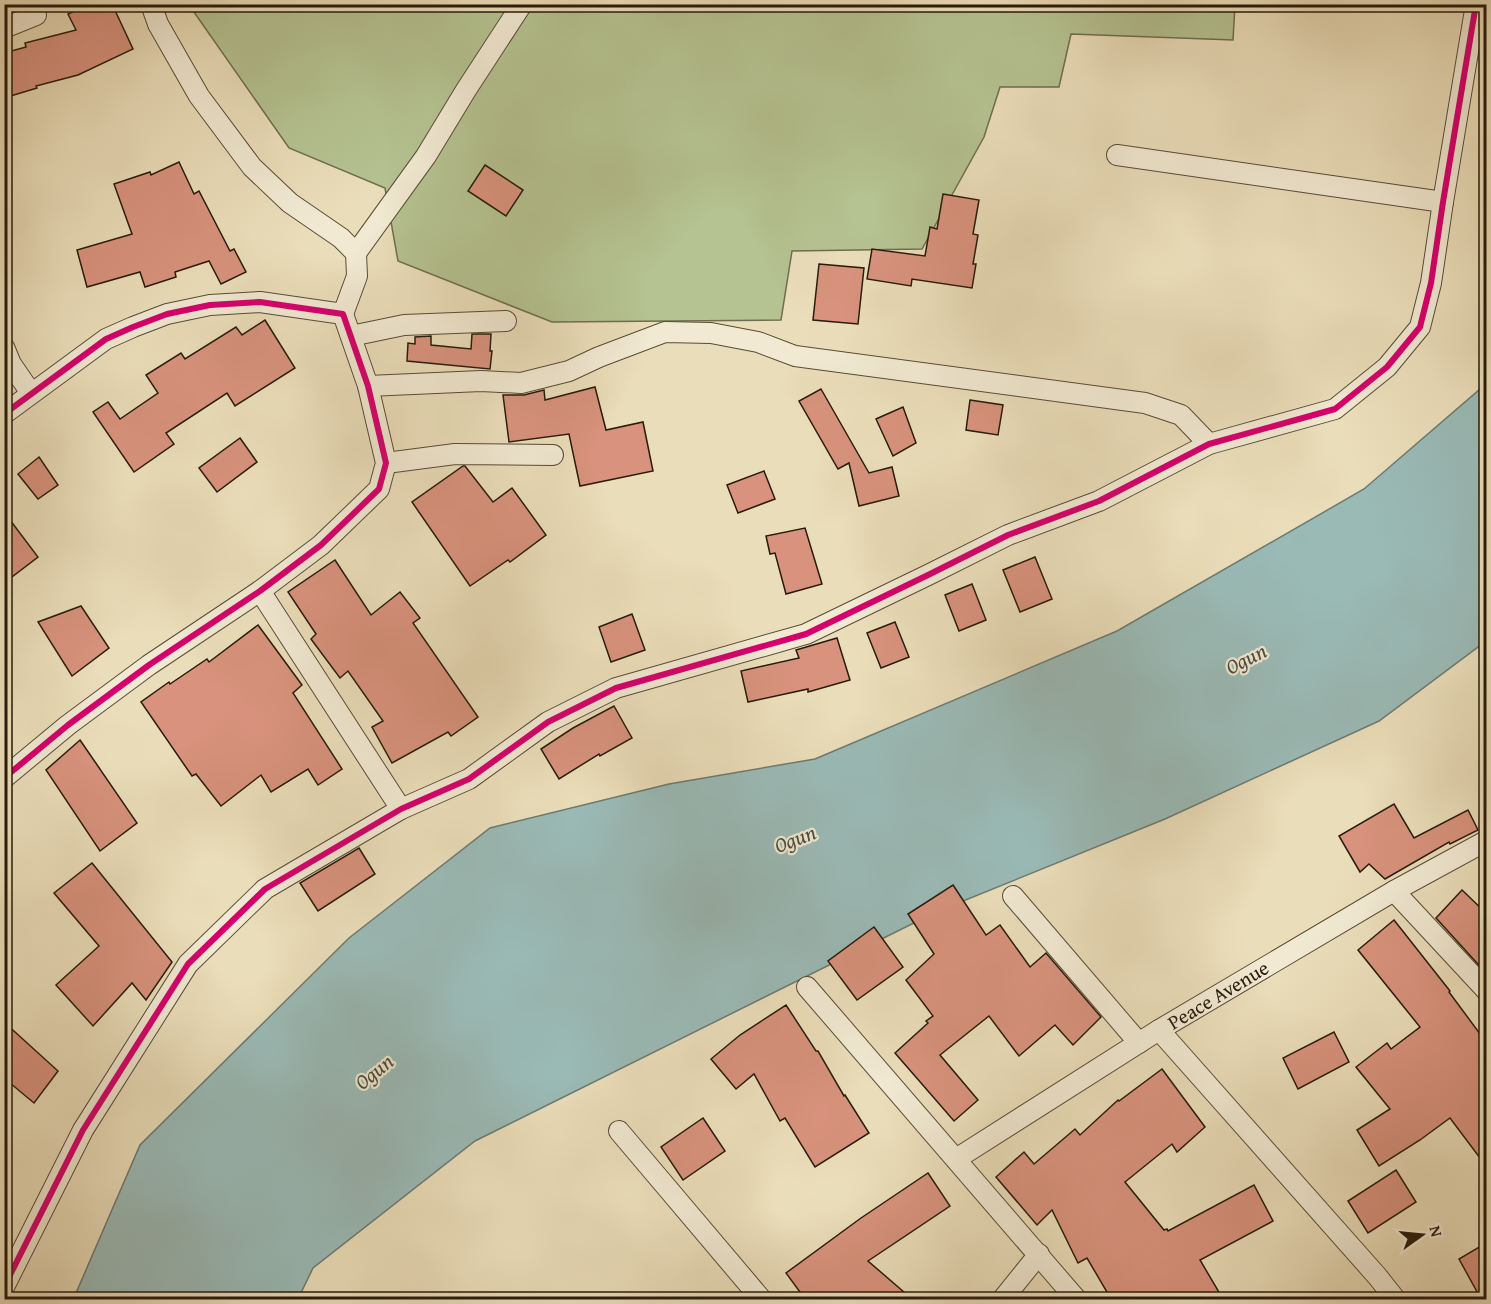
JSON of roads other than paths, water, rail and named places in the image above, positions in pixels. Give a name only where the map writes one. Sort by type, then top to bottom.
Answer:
[{"type":"street","points":[[151,4],[158,24],[199,96],[252,167],[290,203],[341,238],[356,253]]},
{"type":"street","points":[[4,778],[68,725],[149,665],[260,591],[321,545],[379,489],[386,463],[368,386],[344,314],[357,276],[356,253],[426,156],[522,4]]},
{"type":"street","points":[[4,1287],[83,1130],[188,964],[265,889],[401,809],[469,779],[548,722],[616,688],[806,634],[1008,535],[1099,501],[1209,444],[1335,409],[1387,367],[1420,327],[1431,283],[1476,4]]},
{"type":"street","points":[[4,28],[36,15]]},
{"type":"street","points":[[1118,155],[1443,202]]},
{"type":"street","points":[[4,414],[106,339],[167,314],[210,305],[260,302],[344,314]]},
{"type":"street","points":[[351,336],[404,325],[506,321]]},
{"type":"street","points":[[368,386],[481,381],[521,383],[569,371],[665,332],[711,333],[758,342],[795,356],[1145,403],[1180,415],[1209,444]]},
{"type":"street","points":[[4,347],[11,364],[31,393]]},
{"type":"street","points":[[386,463],[455,454],[553,455]]},
{"type":"street","points":[[260,591],[401,809]]},
{"type":"street","name":"Peace Avenue","points":[[956,1159],[1160,1030],[1394,891],[1486,841]]},
{"type":"street","points":[[1394,891],[1486,990]]},
{"type":"street","points":[[1013,896],[1139,1043]]},
{"type":"street","points":[[807,987],[1077,1299]]},
{"type":"street","points":[[1160,1030],[1396,1299]]},
{"type":"street","points":[[619,1131],[762,1299]]},
{"type":"street","points":[[1002,1299],[1039,1254]]},
{"type":"water","name":"Ogun","points":[[1486,384],[1486,641],[1379,721],[1165,819],[936,912],[475,1141],[313,1268],[298,1299],[73,1300],[140,1145],[349,938],[490,828],[669,784],[815,759],[1117,631],[1364,489]]}]
